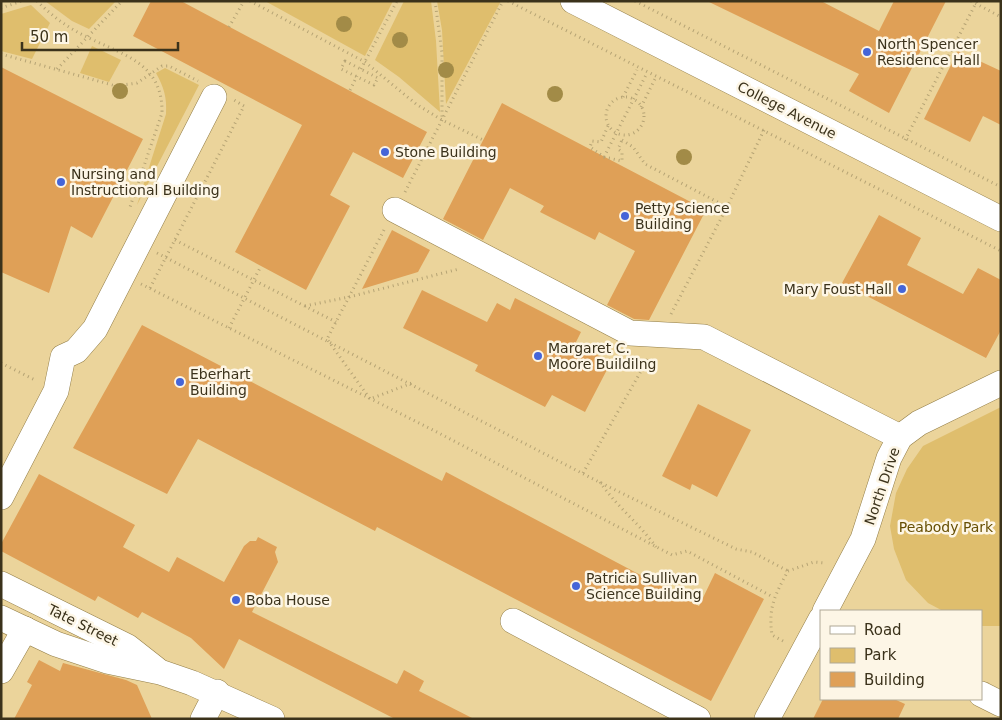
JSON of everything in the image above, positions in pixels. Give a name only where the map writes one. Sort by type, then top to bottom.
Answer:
[{"type":"street","name":"College Avenue","points":[[573,1],[1001,219]]},
{"type":"street","points":[[1,497],[56,391],[63,357],[76,351],[86,342],[95,329],[215,92]]},
{"type":"street","points":[[395,210],[630,333],[704,337],[900,437]]},
{"type":"street","name":"North Drive","points":[[826,610],[863,539],[889,458],[900,437],[919,423],[1001,382]]},
{"type":"street","name":"Tate Street","points":[[1,584],[128,647],[160,672]]},
{"type":"street","name":"Tate Street","points":[[1,618],[56,644],[107,661],[160,672],[217,692],[272,719]]},
{"type":"street","points":[[513,621],[698,719]]},
{"type":"street","points":[[767,719],[820,621]]},
{"type":"street","points":[[2,665],[25,629]]},
{"type":"street","points":[[203,719],[217,692]]},
{"type":"street","points":[[982,694],[1001,704]]},
{"type":"path","points":[[1,8],[22,1]]},
{"type":"path","points":[[37,1],[58,20],[87,37],[123,52],[150,74],[158,85],[162,98],[162,113],[130,209]]},
{"type":"path","points":[[57,69],[122,1]]},
{"type":"path","points":[[230,27],[244,1]]},
{"type":"path","points":[[250,1],[365,62],[416,104],[442,120],[483,140]]},
{"type":"path","points":[[361,69],[397,1]]},
{"type":"path","points":[[435,1],[442,53],[442,120]]},
{"type":"path","points":[[327,340],[503,1]]},
{"type":"path","points":[[508,1],[1001,251]]},
{"type":"path","points":[[635,1],[905,140],[1001,187]]},
{"type":"path","points":[[971,1],[1001,17]]},
{"type":"path","points":[[880,190],[976,2]]},
{"type":"path","points":[[1,54],[116,86],[137,83],[162,66],[169,66],[244,106],[150,288]]},
{"type":"path","points":[[345,61],[361,69],[378,78],[374,85],[341,68],[345,61]]},
{"type":"path","points":[[623,97],[637,70]]},
{"type":"path","points":[[604,157],[646,75]]},
{"type":"path","points":[[350,90],[357,76]]},
{"type":"path","points":[[641,107],[655,79]]},
{"type":"path","points":[[583,473],[660,335],[727,207],[788,80]]},
{"type":"path","points":[[608,126],[618,134],[624,135],[636,131],[641,126],[644,113],[633,99],[623,97],[615,100],[607,108],[608,126],[600,142],[596,140],[590,144],[590,147],[604,157],[622,161],[622,152],[618,149],[624,135]]},
{"type":"path","points":[[622,140],[633,147],[645,164],[727,207]]},
{"type":"path","points":[[175,240],[336,322]]},
{"type":"path","points":[[138,244],[599,482],[736,549],[752,552],[788,571]]},
{"type":"path","points":[[305,306],[493,261]]},
{"type":"path","points":[[229,328],[261,266]]},
{"type":"path","points":[[122,274],[370,399],[672,555],[687,551],[773,597]]},
{"type":"path","points":[[327,340],[370,399]]},
{"type":"path","points":[[1,363],[56,391]]},
{"type":"path","points":[[370,399],[412,384]]},
{"type":"path","points":[[599,482],[657,547]]},
{"type":"path","points":[[802,653],[772,635],[770,618],[773,597],[788,571],[814,562],[827,563],[847,570]]},
{"type":"green space","points":[[45,1],[116,1],[89,29],[72,21]]},
{"type":"green space","points":[[265,1],[393,1],[365,56]]},
{"type":"green space","points":[[404,1],[431,1],[436,41],[440,112],[399,77],[375,60]]},
{"type":"green space","points":[[437,1],[501,1],[446,104],[442,30]]},
{"type":"green space","points":[[31,5],[50,23],[32,59],[1,51],[1,14]]},
{"type":"green space","points":[[92,46],[121,60],[109,82],[80,73]]},
{"type":"green space","points":[[165,68],[199,85],[137,205],[166,114],[164,93],[156,73]]},
{"type":"green space","name":"Peabody Park","points":[[1001,407],[1001,626],[982,626],[982,610],[941,610],[928,603],[906,580],[894,549],[890,526],[896,493],[907,469],[923,446]]},
{"type":"building","name":"Stone Building","points":[[151,1],[181,1],[427,132],[403,178],[353,152],[330,195],[350,206],[306,290],[235,252],[302,125],[133,36]]},
{"type":"building","name":"North Spencer Residence Hall","points":[[707,1],[821,1],[879,31],[894,1],[946,1],[889,113],[849,91],[859,74]]},
{"type":"building","points":[[958,51],[1001,71],[1001,125],[983,116],[970,142],[924,119]]},
{"type":"building","name":"Nursing and Instructional Building","points":[[1,67],[143,139],[92,238],[71,226],[49,293],[1,272]]},
{"type":"building","name":"Petty Science Building","points":[[502,103],[706,210],[649,320],[634,319],[607,305],[635,251],[599,232],[595,240],[540,212],[544,206],[510,188],[483,240],[443,219]]},
{"type":"building","name":"Mary Foust Hall","points":[[879,215],[921,238],[907,265],[963,294],[978,268],[1001,280],[1001,330],[986,358],[842,283]]},
{"type":"building","points":[[392,230],[430,250],[418,272],[362,289]]},
{"type":"building","name":"Margaret C. Moore Buildilng","points":[[422,290],[487,322],[497,303],[510,310],[515,298],[581,332],[575,344],[611,362],[585,412],[552,395],[545,407],[475,371],[478,365],[403,328]]},
{"type":"building","points":[[142,325],[442,481],[446,472],[699,606],[715,573],[764,599],[711,701],[377,527],[375,531],[198,439],[167,494],[73,448]]},
{"type":"building","points":[[698,404],[751,430],[717,497],[692,484],[690,490],[662,476]]},
{"type":"building","points":[[39,474],[135,525],[123,547],[169,572],[177,557],[224,582],[244,546],[250,541],[256,541],[258,537],[277,547],[275,552],[278,562],[252,612],[397,684],[404,670],[424,681],[419,691],[474,719],[395,719],[239,639],[224,669],[191,638],[142,612],[138,618],[98,596],[95,601],[1,551],[1,544]]},
{"type":"building","points":[[39,660],[60,671],[63,663],[126,680],[137,685],[152,719],[14,719],[32,685],[27,682]]},
{"type":"building","points":[[822,700],[896,700],[905,704],[898,719],[813,719]]},
{"type":"place","name":"North Spencer Residence Hall","points":[[867,52]]},
{"type":"place","name":"Stone Building","points":[[385,152]]},
{"type":"place","name":"Nursing and Instructional Building","points":[[61,182]]},
{"type":"place","name":"Petty Science Building","points":[[625,216]]},
{"type":"place","name":"Mary Foust Hall","points":[[902,289]]},
{"type":"place","name":"Margaret C. Moore Buildilng","points":[[538,356]]},
{"type":"place","name":"Eberhart Building","points":[[180,382]]},
{"type":"place","name":"Patricia Sullivan Science Building","points":[[576,586]]},
{"type":"place","name":"Boba House","points":[[236,600]]}]
